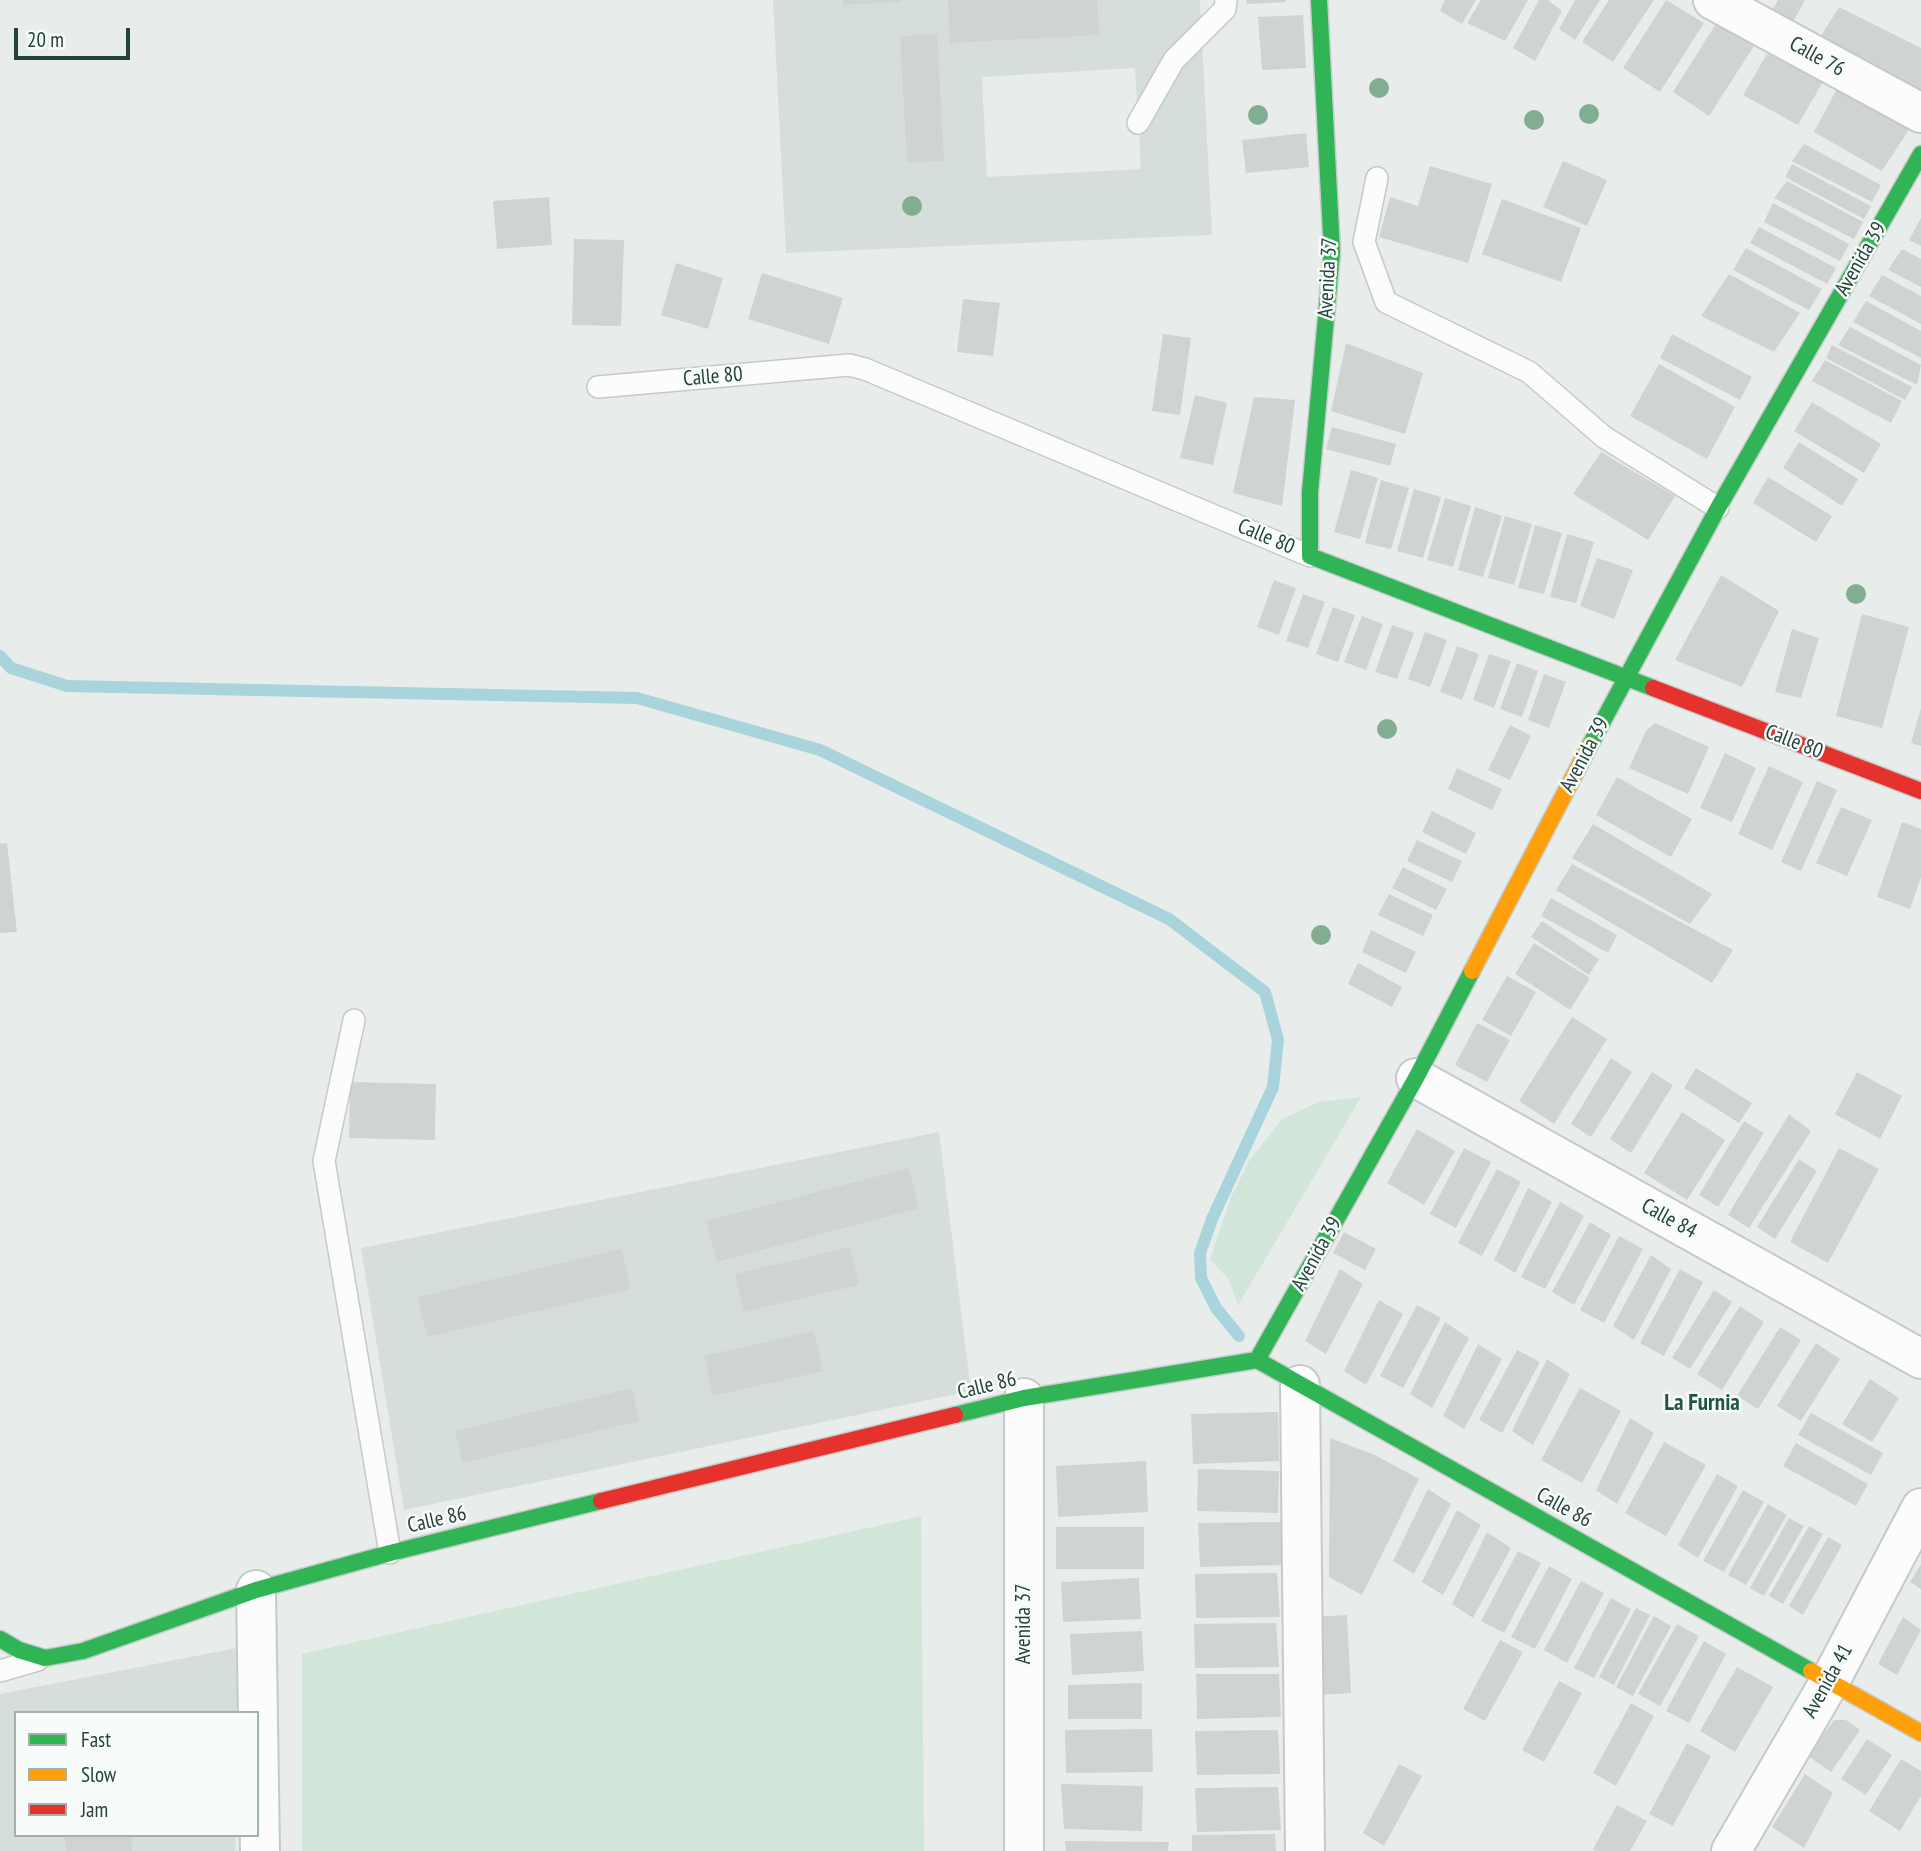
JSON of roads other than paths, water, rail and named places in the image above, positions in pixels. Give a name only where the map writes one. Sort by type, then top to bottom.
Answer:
[{"type":"street","name":"Avenida 37","points":[[1310,556],[1310,492],[1332,252],[1319,0]]},
{"type":"street","name":"Calle 76","points":[[1713,0],[1921,113]]},
{"type":"street","name":"Avenida 39","points":[[1257,1360],[1416,1079],[1625,677],[1718,508],[1921,154]]},
{"type":"street","name":"Calle 80","points":[[1310,556],[1921,790]]},
{"type":"street","name":"Calle 84","points":[[1416,1079],[1921,1359]]},
{"type":"street","name":"Calle 86","points":[[45,1658],[83,1651],[256,1590],[390,1553],[1024,1398],[1257,1360],[1921,1733]]},
{"type":"street","points":[[1300,1385],[1305,1851]]},
{"type":"street","name":"Avenida 37","points":[[1024,1398],[1024,1851]]},
{"type":"street","name":"Avenida 41","points":[[1731,1851],[1830,1681],[1921,1508]]},
{"type":"street","points":[[256,1590],[258,1711]]},
{"type":"street","points":[[0,1639],[19,1650],[45,1658]]},
{"type":"street","points":[[259,1786],[260,1851]]},
{"type":"lane","points":[[1138,123],[1174,60],[1226,9],[1226,0]]},
{"type":"lane","points":[[1377,178],[1364,242],[1386,302],[1529,372],[1604,437],[1718,508]]},
{"type":"lane","name":"Calle 80","points":[[598,387],[849,365],[865,369],[1310,556]]},
{"type":"lane","points":[[354,1020],[324,1161],[390,1553]]},
{"type":"lane","points":[[0,1671],[45,1658]]},
{"type":"waterway","points":[[0,656],[11,668],[67,686],[637,698],[820,750],[1169,919],[1265,992],[1278,1040],[1273,1087],[1212,1219],[1200,1253],[1201,1278],[1216,1308],[1239,1336]]},
{"type":"district","name":"La Furnia","points":[[1702,1403]]}]
